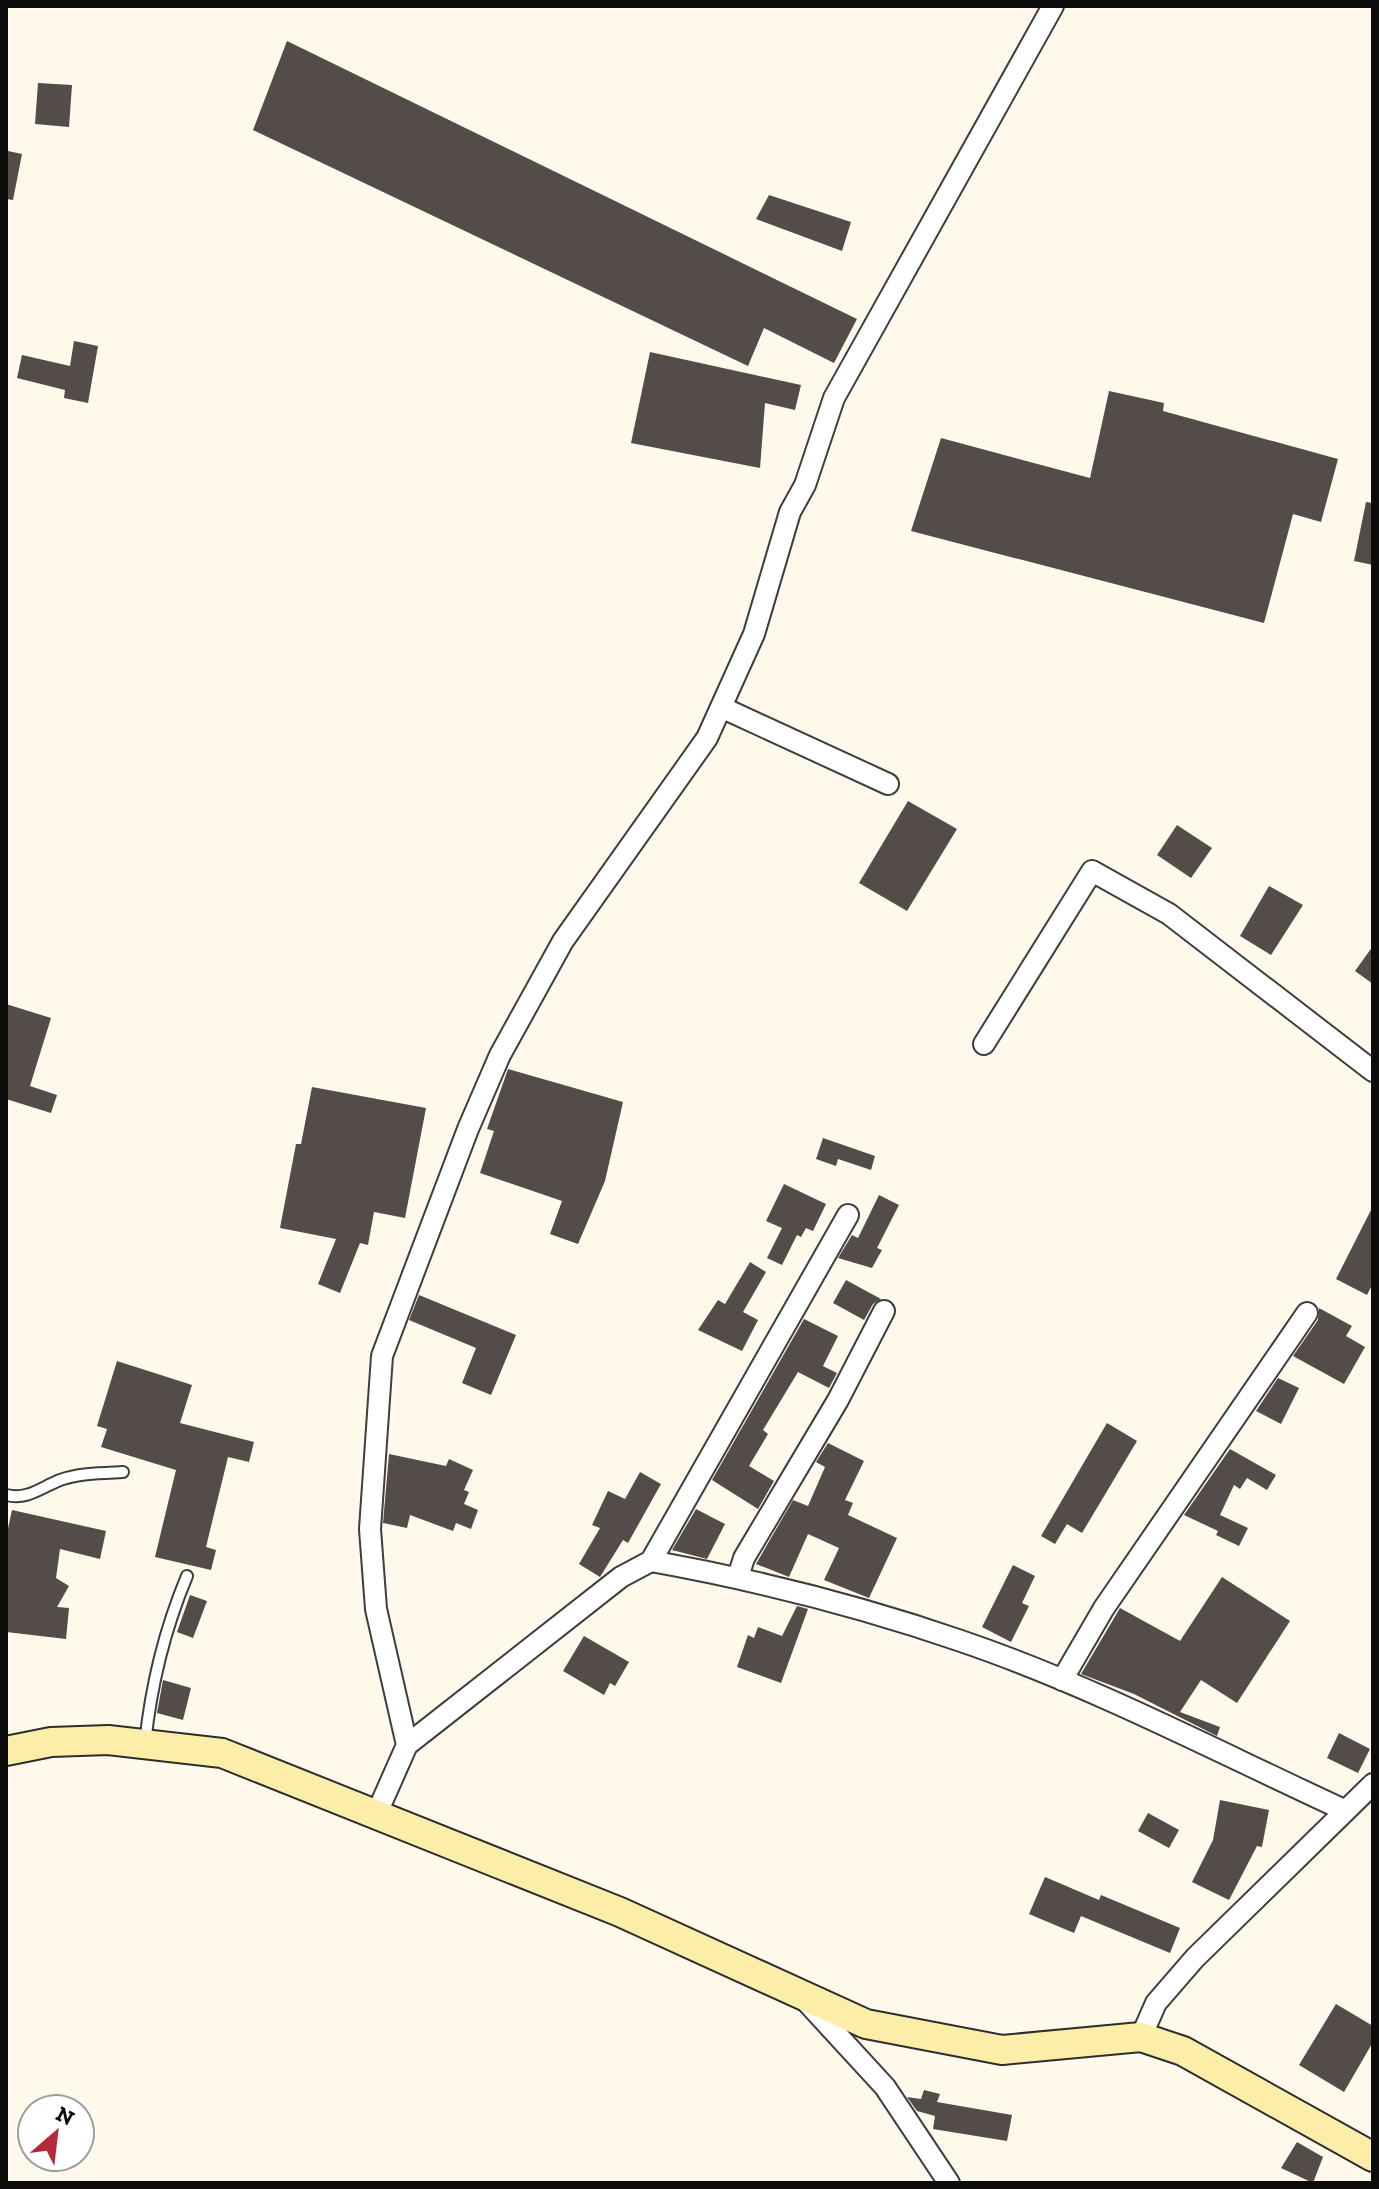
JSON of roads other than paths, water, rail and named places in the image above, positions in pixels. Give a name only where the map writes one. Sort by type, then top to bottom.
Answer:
[{"type":"street","points":[[407,1745],[376,1609],[370,1529],[382,1356],[468,1129],[500,1055],[563,941],[707,738],[723,708],[754,634],[790,512],[805,485],[834,398],[1053,6]]},
{"type":"street","points":[[723,708],[888,784]]},
{"type":"street","points":[[984,1044],[1092,871],[1169,914],[1373,1071]]},
{"type":"street","points":[[376,1815],[407,1745],[621,1577],[651,1561],[848,1215]]},
{"type":"street","points":[[738,1577],[744,1558],[838,1400],[884,1311]]},
{"type":"street","points":[[1062,1680],[1104,1608],[1307,1313]]},
{"type":"street","points":[[651,1561],[738,1577],[962,1641],[1062,1680],[1344,1810]]},
{"type":"street","points":[[6,1751],[51,1742],[108,1740],[222,1753],[620,1912],[866,2024],[1002,2050],[1141,2037],[1183,2051],[1373,2157]]},
{"type":"street","points":[[1141,2037],[1156,2003],[1195,1958],[1373,1784]]},
{"type":"street","points":[[798,1993],[885,2087],[949,2183]]},
{"type":"lane","points":[[6,1495],[17,1498],[33,1494],[60,1480],[123,1472]]},
{"type":"lane","points":[[145,1744],[156,1666],[170,1617],[187,1576]]}]
